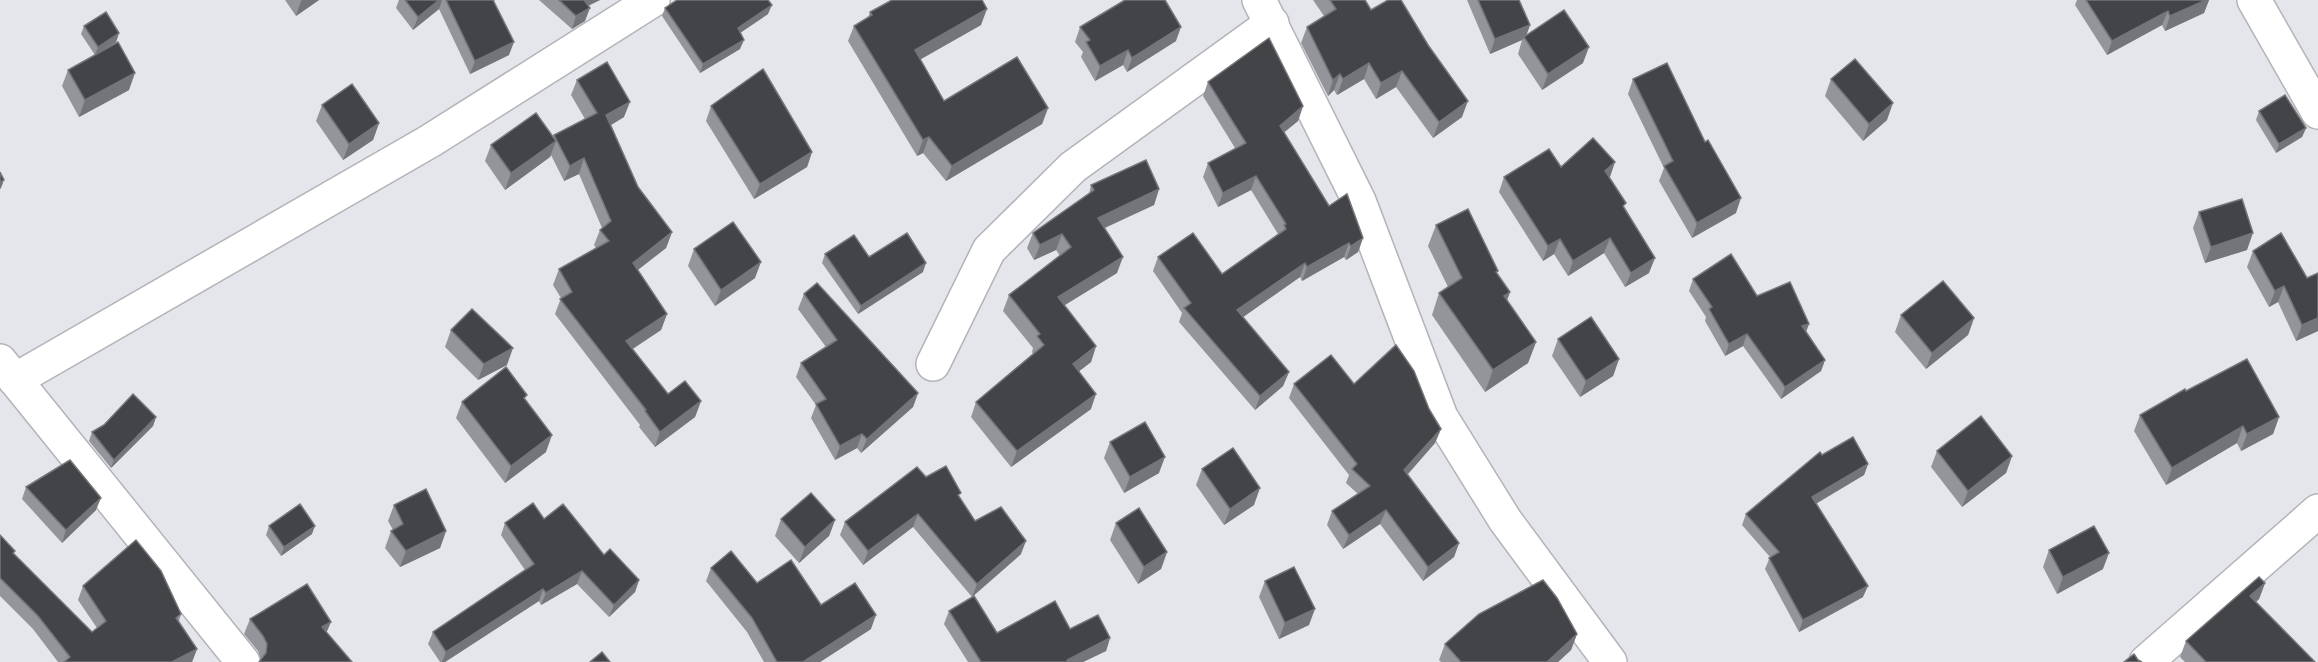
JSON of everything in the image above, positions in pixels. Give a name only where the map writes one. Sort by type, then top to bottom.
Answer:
[{"type":"street","points":[[243,662],[8,370],[430,141],[653,0]]},
{"type":"street","points":[[2254,0],[2318,112]]},
{"type":"street","points":[[933,364],[989,250],[1073,167],[1265,11],[1359,201],[1441,417],[1505,519],[1610,662]]},
{"type":"street","points":[[2146,662],[2318,511]]},
{"type":"building","points":[[405,0],[439,0],[418,17]]},
{"type":"building","points":[[446,0],[493,0],[514,42],[475,61]]},
{"type":"building","points":[[559,0],[584,0],[590,8],[576,16]]},
{"type":"building","points":[[677,0],[768,0],[772,5],[738,28],[744,40],[703,64],[665,8]]},
{"type":"building","points":[[892,0],[982,0],[987,9],[915,50],[944,101],[1017,57],[1048,108],[952,166],[929,137],[923,140],[854,26],[872,15],[870,12]]},
{"type":"building","points":[[1125,0],[1165,0],[1181,27],[1132,58],[1128,50],[1100,66],[1086,42],[1090,40],[1080,27]]},
{"type":"building","points":[[1330,0],[1365,0],[1371,10],[1388,0],[1401,0],[1428,45],[1468,101],[1439,122],[1402,71],[1381,83],[1369,63],[1343,79],[1340,74],[1333,80],[1307,27],[1336,9]]},
{"type":"building","points":[[1478,0],[1519,0],[1530,25],[1495,39]]},
{"type":"building","points":[[2086,0],[2206,0],[2170,16],[2168,11],[2112,41]]},
{"type":"building","points":[[1564,10],[1589,47],[1548,74],[1524,37]]},
{"type":"building","points":[[106,12],[119,33],[98,47],[84,26]]},
{"type":"building","points":[[1269,38],[1303,106],[1280,126],[1329,206],[1347,194],[1363,238],[1351,246],[1349,243],[1307,267],[1305,263],[1237,310],[1289,372],[1260,396],[1184,308],[1191,303],[1158,257],[1193,233],[1222,274],[1286,229],[1284,225],[1286,224],[1256,176],[1223,193],[1208,163],[1246,143],[1208,82]]},
{"type":"building","points":[[118,42],[135,73],[85,100],[68,70]]},
{"type":"building","points":[[1855,59],[1893,103],[1869,124],[1831,79]]},
{"type":"building","points":[[607,62],[630,102],[606,115],[638,187],[672,232],[633,263],[667,314],[626,341],[668,394],[685,381],[701,401],[660,432],[646,410],[560,299],[572,292],[559,269],[609,241],[600,230],[611,221],[584,158],[570,166],[554,135],[597,113],[577,80]]},
{"type":"building","points":[[1667,63],[1705,142],[1708,140],[1741,198],[1697,223],[1664,166],[1673,161],[1633,79]]},
{"type":"building","points":[[763,69],[812,152],[760,184],[711,106]]},
{"type":"building","points":[[352,84],[379,123],[349,144],[322,105]]},
{"type":"building","points":[[2285,95],[2306,128],[2279,144],[2259,111]]},
{"type":"building","points":[[536,113],[556,141],[511,173],[491,145]]},
{"type":"building","points":[[1593,138],[1615,162],[1605,171],[1626,203],[1623,206],[1655,258],[1631,273],[1610,238],[1573,261],[1560,239],[1548,246],[1504,177],[1549,149],[1561,167]]},
{"type":"building","points":[[1146,160],[1159,189],[1098,218],[1123,257],[1058,297],[1096,346],[1073,364],[1096,394],[1017,451],[976,402],[1044,345],[1037,336],[1040,334],[1009,295],[1071,247],[1062,234],[1040,245],[1033,233],[1094,190],[1091,185]]},
{"type":"building","points":[[2242,199],[2253,233],[2211,247],[2199,212]]},
{"type":"building","points":[[1468,209],[1498,271],[1496,272],[1510,292],[1504,296],[1536,342],[1493,370],[1439,293],[1462,278],[1436,225]]},
{"type":"building","points":[[733,222],[761,262],[721,290],[694,249]]},
{"type":"building","points":[[907,233],[926,263],[861,306],[825,254],[854,235],[869,257]]},
{"type":"building","points":[[2281,233],[2307,278],[2318,273],[2318,318],[2302,325],[2284,286],[2275,291],[2253,251]]},
{"type":"building","points":[[1731,254],[1757,296],[1790,282],[1809,324],[1802,326],[1825,360],[1785,387],[1747,334],[1729,344],[1709,309],[1712,307],[1693,279]]},
{"type":"building","points":[[1943,281],[1974,318],[1932,353],[1901,315]]},
{"type":"building","points":[[817,283],[918,393],[867,439],[862,434],[840,446],[816,404],[826,399],[801,363],[837,340],[804,294]]},
{"type":"building","points":[[472,309],[513,348],[484,364],[451,330]]},
{"type":"building","points":[[1591,317],[1619,359],[1586,381],[1558,339]]},
{"type":"building","points":[[1396,345],[1414,371],[1429,409],[1441,429],[1404,470],[1459,543],[1428,567],[1386,510],[1349,535],[1332,511],[1370,486],[1352,469],[1357,464],[1294,384],[1331,355],[1354,384]]},
{"type":"building","points":[[2247,359],[2279,417],[2247,434],[2243,426],[2172,468],[2140,415],[2185,389],[2186,391]]},
{"type":"building","points":[[506,367],[527,395],[524,398],[552,435],[511,466],[462,402]]},
{"type":"building","points":[[133,394],[156,417],[114,460],[92,432],[104,425]]},
{"type":"building","points":[[1981,416],[2012,456],[1968,491],[1937,451]]},
{"type":"building","points":[[1145,422],[1165,457],[1130,477],[1110,442]]},
{"type":"building","points":[[1853,437],[1868,464],[1812,497],[1868,586],[1803,620],[1769,558],[1779,552],[1746,514],[1820,452],[1822,455]]},
{"type":"building","points":[[1233,448],[1260,488],[1230,509],[1202,469]]},
{"type":"building","points":[[70,460],[101,498],[66,530],[26,487]]},
{"type":"building","points":[[946,466],[961,493],[958,495],[975,521],[1001,507],[1026,541],[977,584],[918,514],[868,551],[845,522],[917,467],[926,477]]},
{"type":"building","points":[[426,489],[446,531],[406,551],[391,531],[403,524],[394,505]]},
{"type":"building","points":[[811,493],[835,520],[805,547],[781,519]]},
{"type":"building","points":[[533,503],[544,519],[563,504],[604,555],[610,549],[639,580],[614,605],[582,571],[546,593],[543,589],[446,652],[433,632],[534,564],[505,523]]},
{"type":"building","points":[[300,504],[315,526],[284,547],[269,526]]},
{"type":"building","points":[[1139,508],[1167,552],[1144,567],[1116,523]]},
{"type":"building","points":[[2094,526],[2109,553],[2063,577],[2049,550]]},
{"type":"building","points":[[0,535],[15,551],[13,553],[92,632],[106,621],[83,586],[136,540],[161,571],[181,614],[176,618],[197,649],[172,662],[64,662],[70,657],[38,616],[0,578]]},
{"type":"building","points":[[731,551],[757,583],[791,560],[821,605],[855,583],[876,615],[803,662],[777,662],[752,618],[711,568]]},
{"type":"building","points":[[1294,567],[1315,609],[1285,623],[1265,581]]},
{"type":"building","points":[[2259,577],[2265,583],[2250,596],[2315,662],[2206,662],[2186,641]]},
{"type":"building","points":[[1543,580],[1557,598],[1577,634],[1547,662],[1461,662],[1445,644],[1479,614]]},
{"type":"building","points":[[307,584],[331,622],[322,627],[352,662],[259,662],[266,653],[267,644],[250,619]]},
{"type":"building","points":[[974,596],[997,633],[1055,601],[1070,629],[1098,615],[1110,638],[1067,660],[1068,662],[981,662],[949,611]]},
{"type":"building","points":[[602,652],[610,662],[590,662]]},
{"type":"building","points":[[2134,654],[2142,662],[2124,662]]}]
